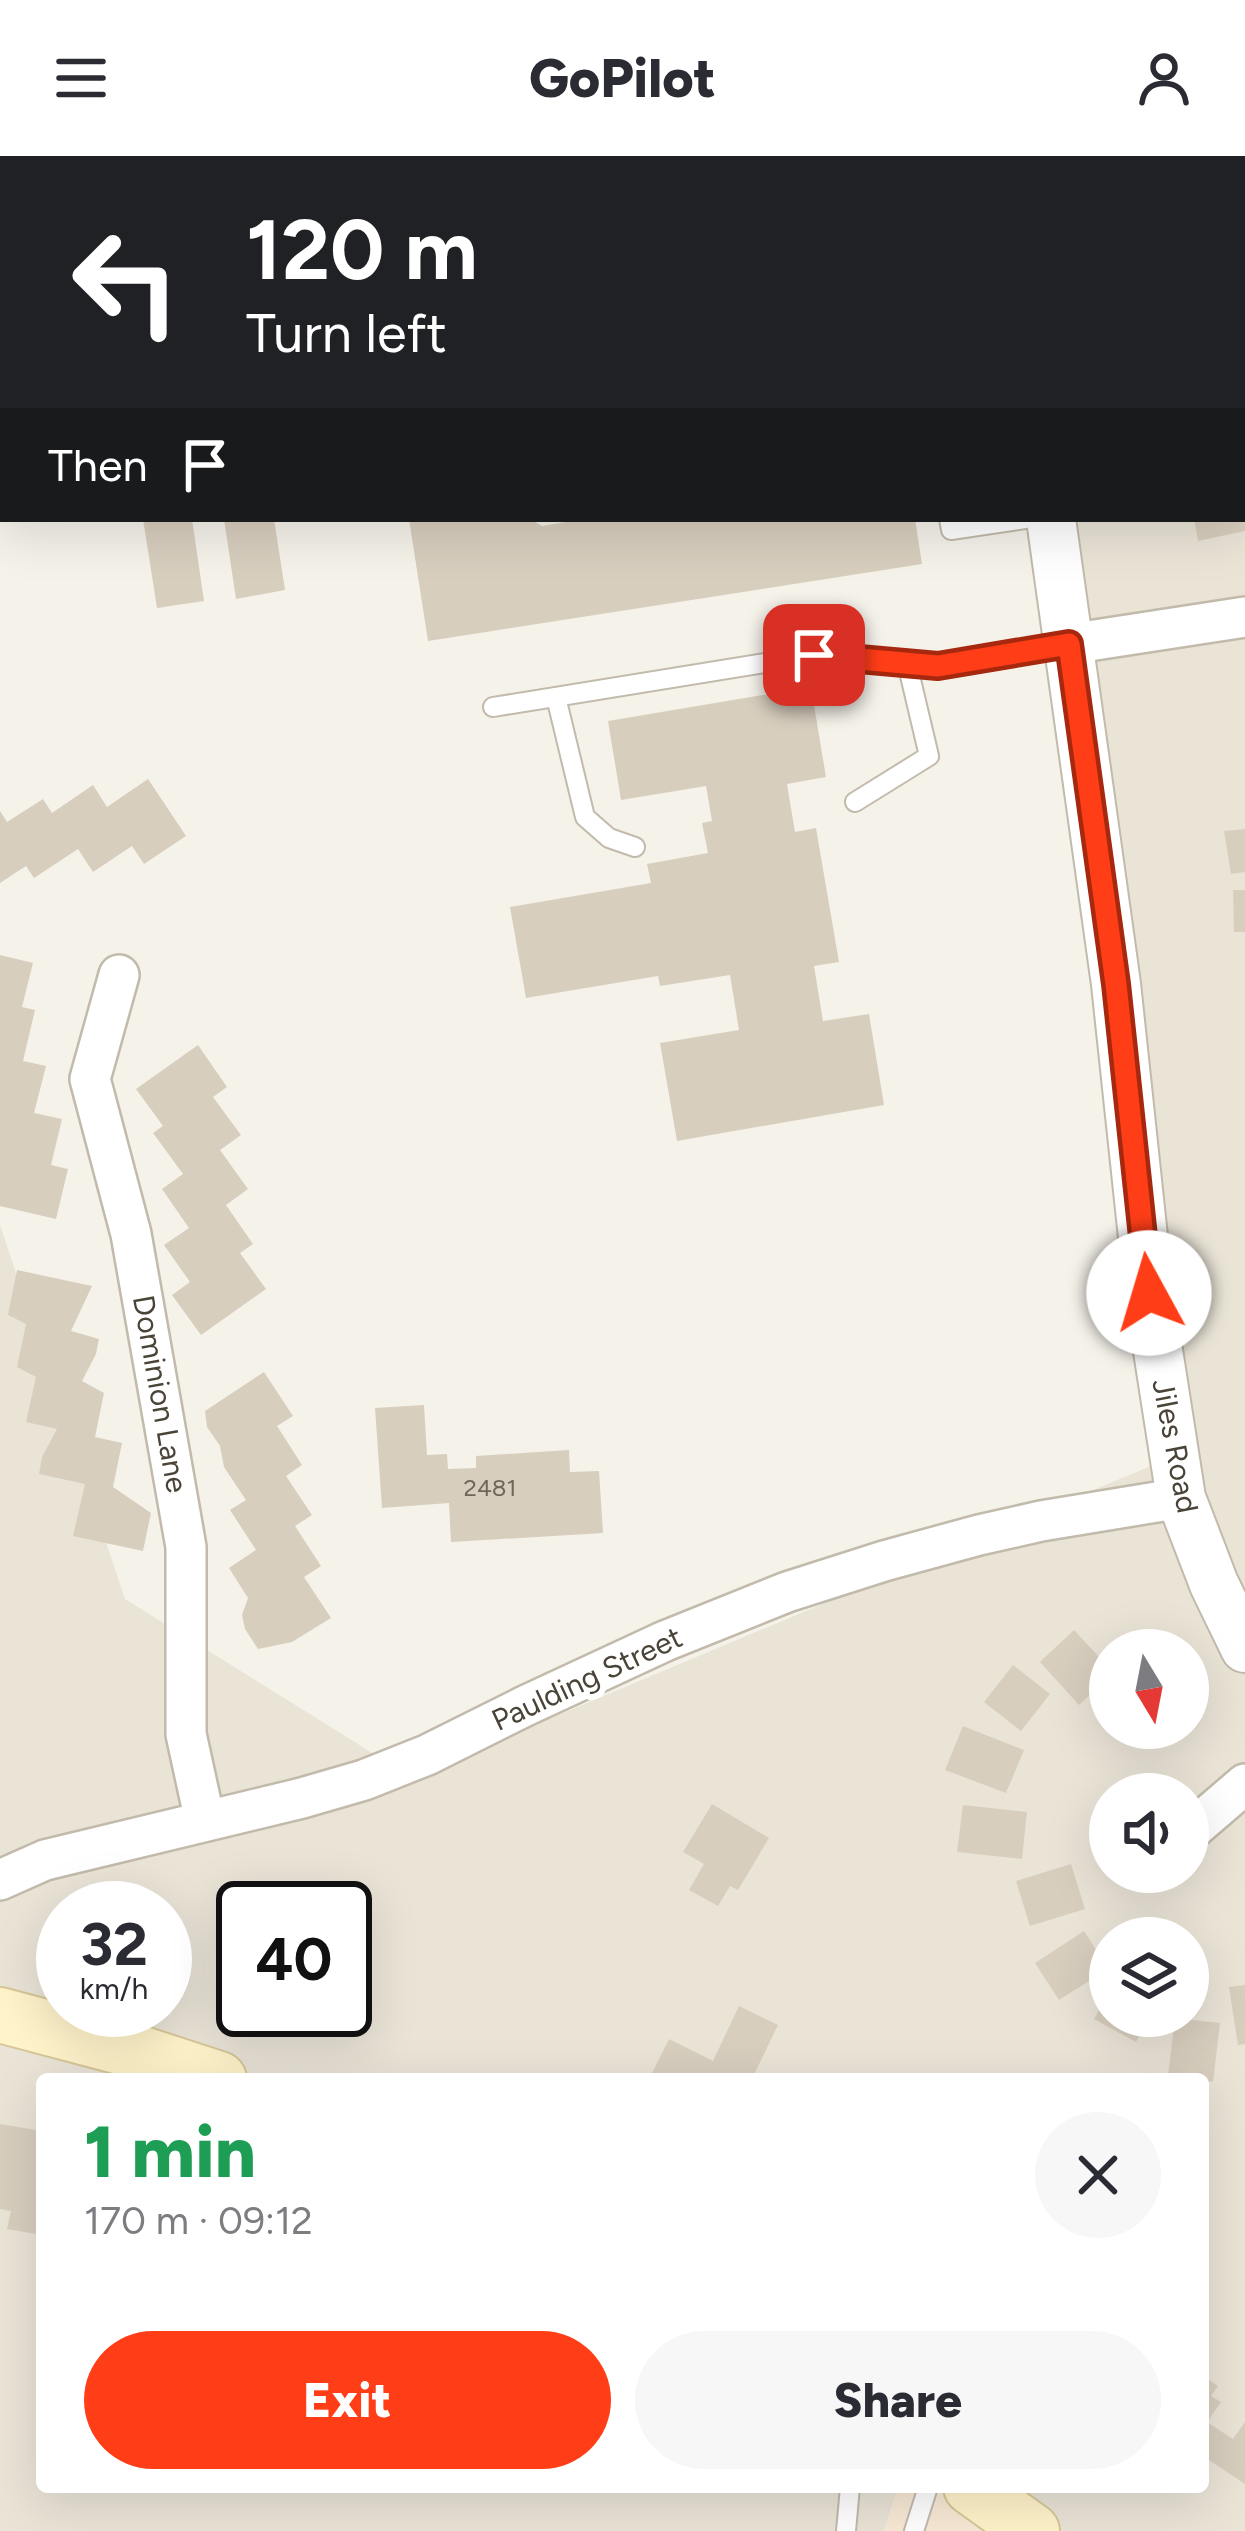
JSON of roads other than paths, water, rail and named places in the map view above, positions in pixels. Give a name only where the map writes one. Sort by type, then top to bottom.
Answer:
[{"type":"main road","points":[[0,2015],[201,2073]]},
{"type":"main road","points":[[979,2493],[1032,2531]]},
{"type":"street","name":"Jiles Road","points":[[1052,522],[1116,984],[1149,1293],[1180,1498],[1245,1648]]},
{"type":"street","points":[[1069,644],[1245,617]]},
{"type":"street","name":"Dominion Lane","points":[[119,975],[90,1079],[131,1234],[186,1547],[187,1734],[205,1821]]},
{"type":"street","name":"Paulding Street","points":[[0,1880],[45,1860],[364,1780],[665,1641],[787,1592],[979,1535],[1180,1498]]},
{"type":"street","points":[[1209,1815],[1245,1784]]},
{"type":"lane","points":[[950,522],[951,530],[1004,522]]},
{"type":"lane","points":[[493,707],[814,655],[938,666],[1069,644]]},
{"type":"lane","points":[[855,802],[928,756],[907,663]]},
{"type":"lane","points":[[556,697],[585,817],[608,838],[635,847]]},
{"type":"lane","points":[[846,2531],[849,2493]]},
{"type":"lane","points":[[914,2531],[926,2493]]}]
